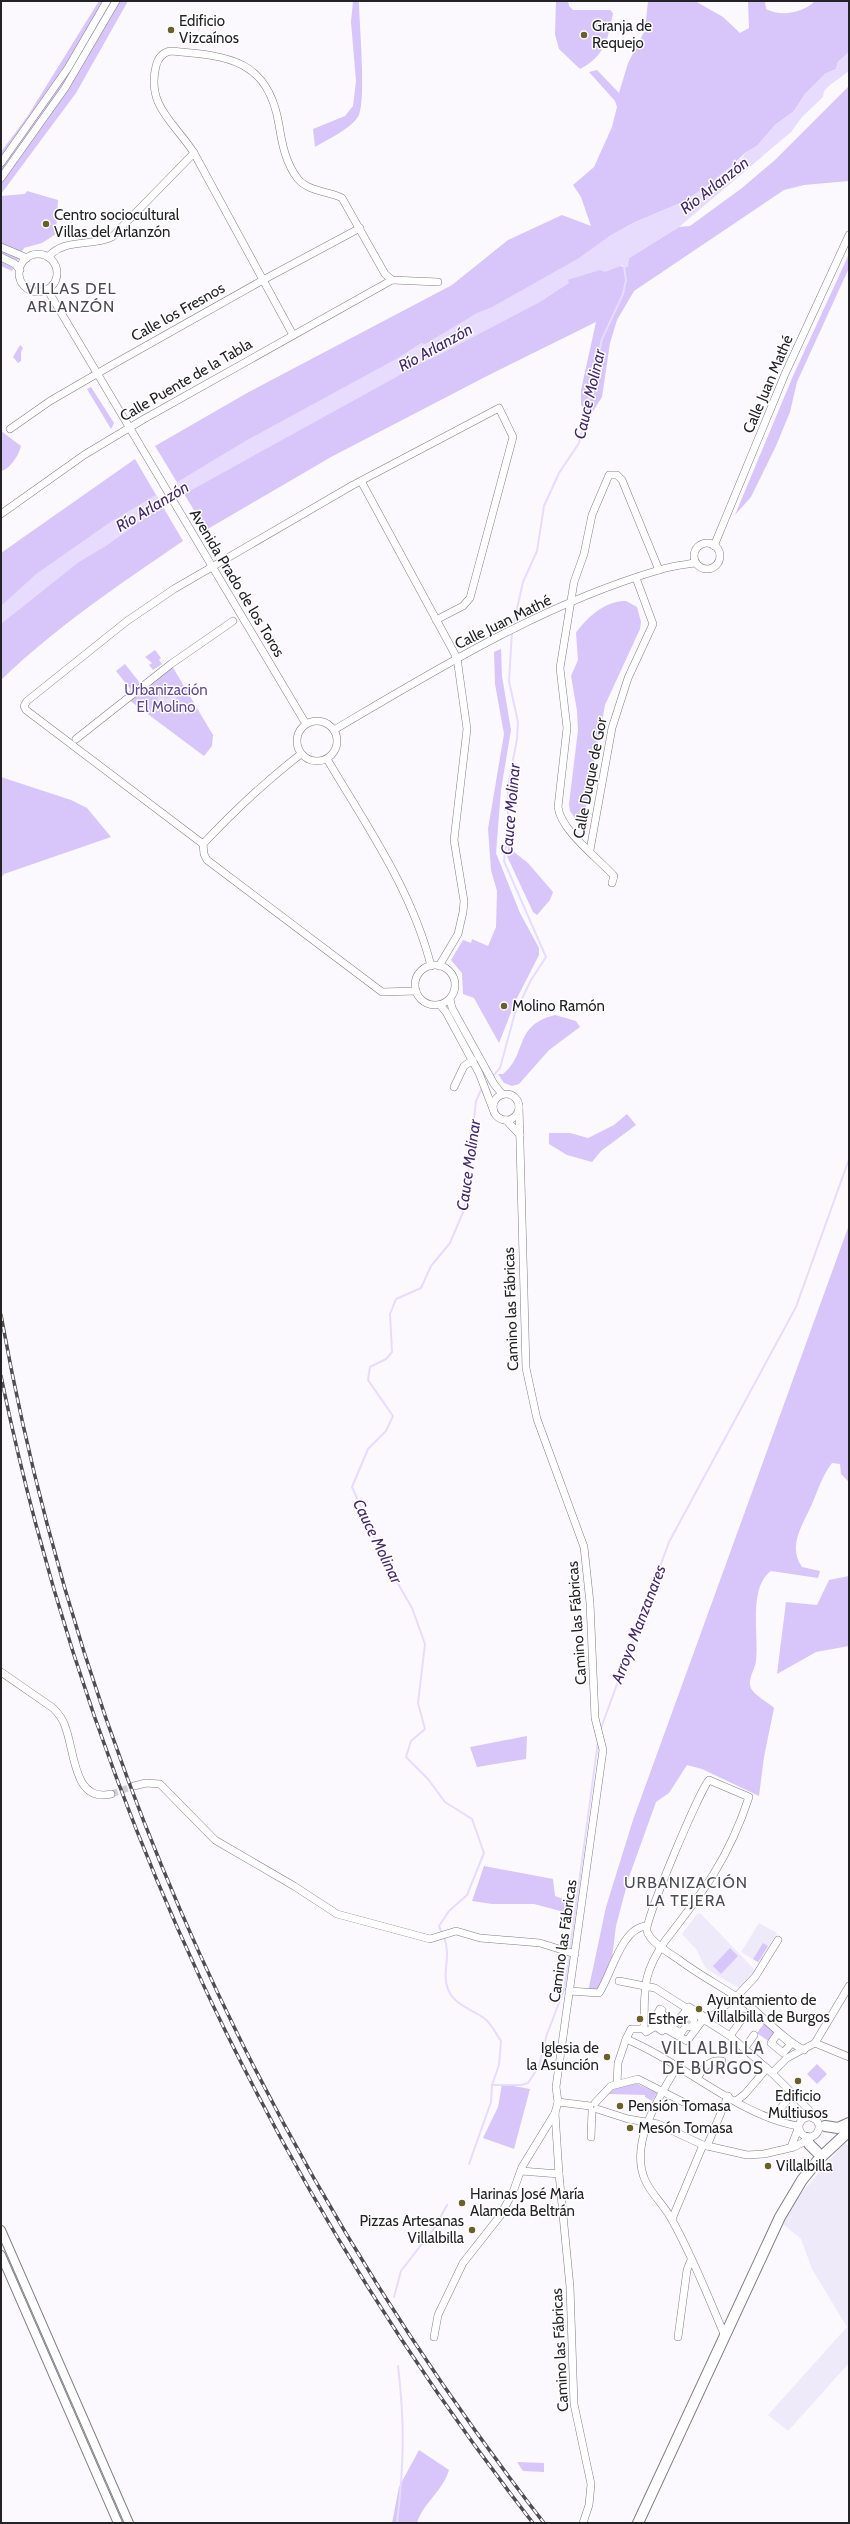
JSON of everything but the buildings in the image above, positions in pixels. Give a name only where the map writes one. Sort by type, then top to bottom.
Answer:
[{"type":"highway","points":[[819,2123],[838,2128],[849,2124]]},
{"type":"highway","points":[[819,2123],[834,2136]]},
{"type":"highway","points":[[638,2523],[780,2217],[794,2183],[820,2151],[834,2136],[849,2124]]},
{"type":"highway","points":[[780,2217],[810,2165],[820,2151],[849,2130]]},
{"type":"highway","points":[[802,2180],[819,2158],[849,2130]]},
{"type":"highway","points":[[807,2138],[809,2144],[820,2151]]},
{"type":"main road","points":[[1,2230],[129,2523]]},
{"type":"main road","points":[[1,2254],[118,2523]]},
{"type":"street","points":[[1,163],[68,68],[107,1]]},
{"type":"street","points":[[1,178],[65,88],[116,1]]},
{"type":"street","points":[[293,335],[194,154],[182,134],[158,106],[154,95],[153,78],[158,61],[166,52],[218,55],[235,60],[255,72],[264,83],[272,100],[278,118],[282,148],[298,179],[313,188],[342,198],[385,274],[392,280],[438,282]]},
{"type":"street","points":[[48,257],[60,246],[97,243],[112,237],[194,154]]},
{"type":"street","name":"Calle los Fresnos","points":[[14,430],[97,373],[263,280],[360,228]]},
{"type":"street","name":"Calle Juan Mathé","points":[[714,546],[785,374],[849,235]]},
{"type":"street","points":[[1,247],[27,258]]},
{"type":"street","points":[[1,257],[15,264],[20,270],[22,282],[30,289],[41,291],[47,289],[54,282],[57,271],[52,260],[48,257],[37,254],[27,258],[20,270]]},
{"type":"street","name":"Calle Puente de la Tabla","points":[[1,514],[84,455],[129,427],[392,280]]},
{"type":"street","name":"Avenida Prado de los Toros","points":[[47,289],[306,724]]},
{"type":"street","points":[[416,991],[382,992],[207,860],[203,847],[32,715],[24,706],[63,671],[127,621],[212,566],[362,481],[495,409],[500,409],[513,437],[470,598],[463,606],[436,620]]},
{"type":"street","name":"Calle Duque de Gor","points":[[612,883],[614,876],[563,823],[558,807],[566,728],[560,668],[574,582],[584,554],[592,514],[607,479],[613,473],[622,480],[659,570]]},
{"type":"street","points":[[362,481],[457,658],[467,729],[454,840],[462,890],[463,912],[458,934],[440,966]]},
{"type":"street","points":[[706,543],[714,546],[720,557],[714,568],[705,570],[695,563],[694,554],[698,547],[706,543]]},
{"type":"street","name":"Calle Juan Mathé","points":[[334,730],[457,658],[519,626],[571,603],[636,578],[659,570],[695,563]]},
{"type":"street","name":"Calle Duque de Gor","points":[[590,850],[612,728],[628,678],[653,624],[636,578]]},
{"type":"street","points":[[76,739],[171,664],[233,621]]},
{"type":"street","points":[[318,721],[324,722],[334,730],[337,736],[336,750],[327,759],[310,760],[301,754],[297,740],[300,731],[306,724],[318,721]]},
{"type":"street","points":[[203,847],[237,809],[301,754]]},
{"type":"street","points":[[327,759],[390,865],[415,913],[431,966]]},
{"type":"street","points":[[440,966],[445,968],[454,977],[455,990],[450,999],[440,1005],[434,1005],[423,1001],[416,991],[417,978],[425,968],[440,966]]},
{"type":"street","points":[[450,999],[452,1008],[494,1084],[502,1094],[512,1095],[519,1106],[517,1114],[506,1120]]},
{"type":"street","points":[[440,1005],[446,1012],[473,1060],[497,1116],[506,1120],[520,1135]]},
{"type":"street","points":[[454,1087],[464,1066],[473,1060]]},
{"type":"street","points":[[493,1108],[495,1100],[502,1094]]},
{"type":"street","name":"Camino las Fábricas","points":[[434,2337],[438,2315],[463,2263],[500,2216],[513,2192],[534,2144],[555,2113],[558,2102],[556,2087],[569,1991],[572,1953],[603,1758],[602,1743],[595,1718],[590,1603],[584,1547],[537,1419],[527,1374],[519,1106]]},
{"type":"street","points":[[1,1672],[47,1704],[59,1716],[65,1726],[84,1788],[96,1796],[111,1794]]},
{"type":"street","points":[[642,2045],[645,2028],[644,1985],[651,1966],[662,1946],[718,1870],[735,1836],[750,1797],[710,1780],[678,1847],[646,1926],[650,1936],[662,1946],[694,1972],[736,1997],[804,2050]]},
{"type":"street","points":[[134,1786],[146,1783],[160,1784],[215,1840],[305,1892],[333,1913],[425,1938],[437,1937],[456,1931],[480,1938],[531,1942],[572,1953]]},
{"type":"street","points":[[569,1991],[599,1993],[623,1944],[641,1926],[646,1926]]},
{"type":"street","points":[[686,2041],[704,2020],[736,1997],[755,1976],[778,1940]]},
{"type":"street","points":[[558,2102],[593,2107],[661,2125],[705,2145],[754,2155],[791,2147],[804,2142],[807,2138],[818,2132],[819,2123],[803,2105],[769,2070],[730,2036],[704,2020],[693,2016],[686,2008],[656,1988],[619,1981]]},
{"type":"street","points":[[736,2101],[769,2070],[787,2058],[815,2043],[849,1986]]},
{"type":"street","points":[[686,2041],[673,2032],[664,2028],[662,2031],[652,2024],[654,2017],[660,2009],[662,2010],[660,2013],[676,2023],[689,2006],[705,2017],[704,2020]]},
{"type":"street","points":[[686,2041],[684,2020],[693,2016]]},
{"type":"street","points":[[730,2036],[744,2016]]},
{"type":"street","points":[[591,2137],[593,2107],[617,2080],[618,2063],[625,2040],[631,2029],[645,2028],[664,2023],[684,2030]]},
{"type":"street","points":[[745,2048],[754,2035]]},
{"type":"street","points":[[625,2040],[642,2045],[736,2101],[773,2118],[799,2125]]},
{"type":"street","points":[[815,2043],[849,2057]]},
{"type":"street","points":[[697,2078],[706,2065],[717,2060],[722,2061]]},
{"type":"street","points":[[677,2067],[646,2122],[642,2155],[643,2174],[646,2182],[672,2219],[725,2336]]},
{"type":"street","points":[[617,2080],[638,2079],[664,2090],[683,2102]]},
{"type":"street","points":[[773,2118],[792,2094]]},
{"type":"street","points":[[672,2219],[728,2096]]},
{"type":"street","points":[[791,2147],[799,2125],[803,2105]]},
{"type":"street","name":"Camino las Fábricas","points":[[555,2113],[559,2174],[570,2287],[574,2404],[591,2484],[589,2505],[583,2523]]},
{"type":"street","points":[[799,2125],[807,2117],[819,2123]]},
{"type":"street","points":[[799,2125],[802,2135],[807,2138]]},
{"type":"street","points":[[521,2171],[559,2174]]},
{"type":"street","points":[[678,2337],[687,2270],[691,2260]]},
{"type":"shaded area","points":[[700,1913],[755,1970],[739,1988],[706,1969],[696,1949],[682,1934],[697,1914]]},
{"type":"shaded area","points":[[759,1923],[777,1933],[759,1963],[741,1952]]},
{"type":"shaded area","points":[[845,2142],[849,2147],[849,2363],[788,2431],[768,2415],[847,2327],[812,2269],[801,2239],[783,2224],[799,2196]]},
{"type":"green space","points":[[99,1],[128,1],[76,93],[1,194],[1,152],[27,117]]},
{"type":"green space","points":[[353,1],[359,1],[362,62],[361,109],[354,122],[338,134],[315,147],[313,129],[345,116],[353,106],[356,81],[351,22]]},
{"type":"green space","points":[[556,1],[568,1],[569,6],[573,10],[610,10],[613,13],[604,46],[595,58],[580,69],[559,49],[555,34]]},
{"type":"green space","points":[[648,1],[695,1],[723,17],[740,33],[749,28],[748,1],[765,1],[766,9],[778,13],[785,13],[798,11],[815,1],[849,1],[849,52],[838,62],[836,69],[825,74],[805,94],[794,111],[775,125],[757,146],[745,153],[711,186],[708,185],[685,201],[633,223],[608,237],[618,266],[627,267],[629,258],[679,227],[690,226],[742,188],[775,160],[849,86],[849,181],[804,185],[784,190],[634,291],[617,320],[610,343],[602,397],[590,416],[581,405],[581,390],[596,322],[487,376],[331,457],[206,530],[155,446],[247,393],[452,285],[508,240],[562,215],[591,226],[581,197],[573,185],[594,167],[612,127],[617,107],[615,101],[589,72],[597,70],[619,93],[628,63],[645,30]]},
{"type":"green space","points":[[27,191],[58,200],[56,234],[42,243],[24,248],[12,271],[1,266],[1,196],[25,194]]},
{"type":"green space","points":[[849,254],[849,268],[797,382],[790,412],[776,446],[751,497],[735,515],[793,376]]},
{"type":"green space","points":[[20,345],[23,348],[21,352],[21,361],[18,363],[13,357]]},
{"type":"green space","points":[[91,387],[114,423],[111,429],[87,389]]},
{"type":"green space","points":[[1,431],[21,446],[14,461],[8,468],[1,471]]},
{"type":"green space","points":[[135,459],[183,541],[66,624],[1,680],[1,553]]},
{"type":"green space","points":[[626,601],[637,607],[641,622],[640,629],[605,705],[584,818],[582,822],[577,821],[570,811],[569,804],[578,730],[577,711],[571,676],[578,660],[576,633],[580,627],[597,611],[611,603]]},
{"type":"green space","points":[[501,649],[502,676],[511,730],[501,790],[496,853],[520,913],[539,948],[539,955],[516,1000],[499,1043],[474,998],[463,994],[462,973],[451,960],[463,940],[471,943],[472,939],[488,946],[496,927],[497,891],[491,870],[488,829],[504,734],[495,684],[494,652]]},
{"type":"green space","points":[[155,650],[161,658],[159,660],[162,664],[153,670],[149,665],[152,663],[145,657]]},
{"type":"green space","points":[[125,664],[140,683],[131,690],[116,671]]},
{"type":"green space","name":"Urbanización El Molino","points":[[172,666],[213,735],[212,746],[204,756],[129,700]]},
{"type":"green space","points":[[1,777],[71,800],[87,808],[111,837],[4,874],[1,878]]},
{"type":"green space","points":[[510,835],[514,852],[528,863],[553,892],[550,900],[537,915],[533,912],[507,856]]},
{"type":"green space","points":[[555,1015],[576,1021],[580,1027],[549,1050],[519,1084],[512,1086],[504,1083],[498,1074],[503,1074],[511,1066],[527,1033],[533,1026],[542,1020]]},
{"type":"green space","points":[[627,1114],[636,1125],[601,1151],[592,1162],[567,1155],[549,1144],[549,1133],[570,1133],[588,1138],[614,1125]]},
{"type":"green space","points":[[849,1225],[849,1482],[841,1474],[840,1464],[832,1463],[823,1478],[798,1535],[796,1551],[798,1559],[802,1567],[820,1571],[818,1578],[771,1571],[764,1578],[759,1588],[756,1612],[756,1661],[750,1679],[750,1685],[756,1695],[774,1708],[764,1757],[759,1796],[702,1769],[687,1765],[669,1793],[656,1802],[629,1877],[616,1926],[612,1958],[598,1990],[588,1992],[606,1907],[633,1820]]},
{"type":"green space","points":[[849,1576],[849,1646],[816,1652],[777,1674],[786,1602],[817,1605],[829,1580]]},
{"type":"green space","points":[[527,1736],[526,1759],[477,1767],[470,1747]]},
{"type":"green space","points":[[484,1866],[553,1879],[555,1896],[571,1902],[568,1913],[534,1904],[492,1904],[472,1901]]},
{"type":"green space","points":[[763,1943],[768,1946],[758,1962],[753,1959]]},
{"type":"green space","points":[[730,1948],[738,1956],[721,1974],[713,1966]]},
{"type":"green space","points":[[765,2022],[778,2033],[771,2043],[757,2033]]},
{"type":"green space","points":[[817,2064],[827,2074],[817,2084],[807,2074]]},
{"type":"green space","points":[[635,2083],[657,2093],[652,2101],[645,2097],[645,2095],[608,2094],[615,2088]]},
{"type":"green space","points":[[502,2084],[530,2089],[514,2149],[483,2138],[498,2107]]},
{"type":"green space","points":[[419,2450],[449,2470],[442,2484],[424,2509],[417,2523],[392,2523],[399,2487]]},
{"type":"green space","points":[[517,2462],[544,2463],[544,2472],[523,2471]]},
{"type":"water","name":"Río Arlanzón","points":[[849,52],[849,71],[824,91],[823,97],[802,117],[791,132],[679,227],[629,258],[628,267],[624,268],[623,265],[605,272],[600,270],[568,280],[569,283],[540,302],[437,356],[406,370],[400,375],[159,508],[106,546],[79,562],[1,624],[1,606],[36,574],[109,523],[247,440],[396,359],[421,343],[425,344],[477,313],[492,307],[579,258],[608,237],[633,223],[685,201],[708,185],[711,185],[716,178],[743,157],[745,153],[757,146],[775,125],[794,111],[805,94],[825,74],[836,69],[838,62]]},
{"type":"water","points":[[175,695],[177,701],[169,703],[166,707],[157,704],[158,696],[167,698]]},
{"type":"pier","points":[[175,481],[184,496],[164,508],[155,492]]},
{"type":"waterway","name":"Cauce Molinar","points":[[513,626],[523,582],[537,551],[544,506],[559,473],[579,443],[602,339],[623,294],[626,280],[624,267]]},
{"type":"waterway","name":"Cauce Molinar","points":[[485,1085],[500,1068],[515,1013],[531,980],[546,957],[504,861],[508,831],[508,786],[517,739],[518,722],[509,681],[512,631]]},
{"type":"waterway","name":"Cauce Molinar","points":[[442,1933],[439,1926],[449,1911],[467,1895],[484,1853],[472,1819],[445,1802],[428,1779],[406,1757],[411,1741],[425,1729],[418,1703],[425,1644],[412,1608],[385,1561],[352,1487],[368,1449],[386,1431],[393,1416],[368,1380],[370,1367],[386,1359],[392,1352],[390,1314],[396,1299],[421,1288],[431,1266],[450,1243],[464,1210],[476,1101],[482,1088]]},
{"type":"waterway","name":"Arroyo Manzanares","points":[[601,1728],[669,1542],[796,1307],[849,1159]]},
{"type":"waterway","name":"Arroyo Manzanares","points":[[570,1950],[598,1742]]},
{"type":"waterway","name":"Cauce Molinar","points":[[444,1937],[447,1952],[446,1983],[448,1989],[454,1999],[459,2003],[487,2020],[501,2041],[499,2065],[492,2085],[491,2102],[469,2164]]},
{"type":"waterway","name":"Arroyo Manzanares","points":[[492,2085],[521,2085],[528,2083],[539,2066],[547,2034],[564,1990],[570,1954]]},
{"type":"waterway","name":"Cauce Molinar","points":[[394,2297],[401,2271],[435,2227],[447,2205]]},
{"type":"waterway","name":"Cauce Molinar","points":[[397,2523],[403,2444],[402,2407],[398,2366]]},
{"type":"tunnel","points":[[111,1794],[134,1786]]},
{"type":"railway","points":[[1,1315],[36,1480],[81,1641],[135,1799],[199,1952],[272,2102],[354,2247],[445,2387],[544,2523]]},
{"type":"railway","points":[[1,1376],[38,1531],[84,1684],[138,1834],[201,1980],[272,2122],[351,2260],[438,2394],[533,2523]]},
{"type":"place","name":"Edificio Vizcaínos","points":[[171,30]]},
{"type":"place","name":"Granja de Requejo","points":[[584,35]]},
{"type":"place","name":"Centro sociocultural Villas del Arlanzón","points":[[46,224]]},
{"type":"place","name":"Molino Ramón","points":[[504,1006]]},
{"type":"place","name":"Ayuntamiento de Villalbilla de Burgos","points":[[699,2009]]},
{"type":"place","name":"Esther","points":[[640,2019]]},
{"type":"place","name":"Iglesia de la Asunción","points":[[607,2057]]},
{"type":"place","name":"Edificio Multiusos","points":[[798,2081]]},
{"type":"place","name":"Pensión Tomasa","points":[[620,2106]]},
{"type":"place","name":"Mesón Tomasa","points":[[630,2128]]},
{"type":"place","name":"Villalbilla","points":[[768,2166]]},
{"type":"place","name":"Harinas José María Alameda Beltrán","points":[[462,2203]]},
{"type":"place","name":"Pizzas Artesanas Villalbilla","points":[[472,2230]]},
{"type":"district","name":"VILLAS DEL ARLANZÓN","points":[[71,297]]},
{"type":"district","name":"URBANIZACIÓN LA TEJERA","points":[[686,1891]]},
{"type":"district","name":"VILLALBILLA DE BURGOS","points":[[713,2058]]}]
